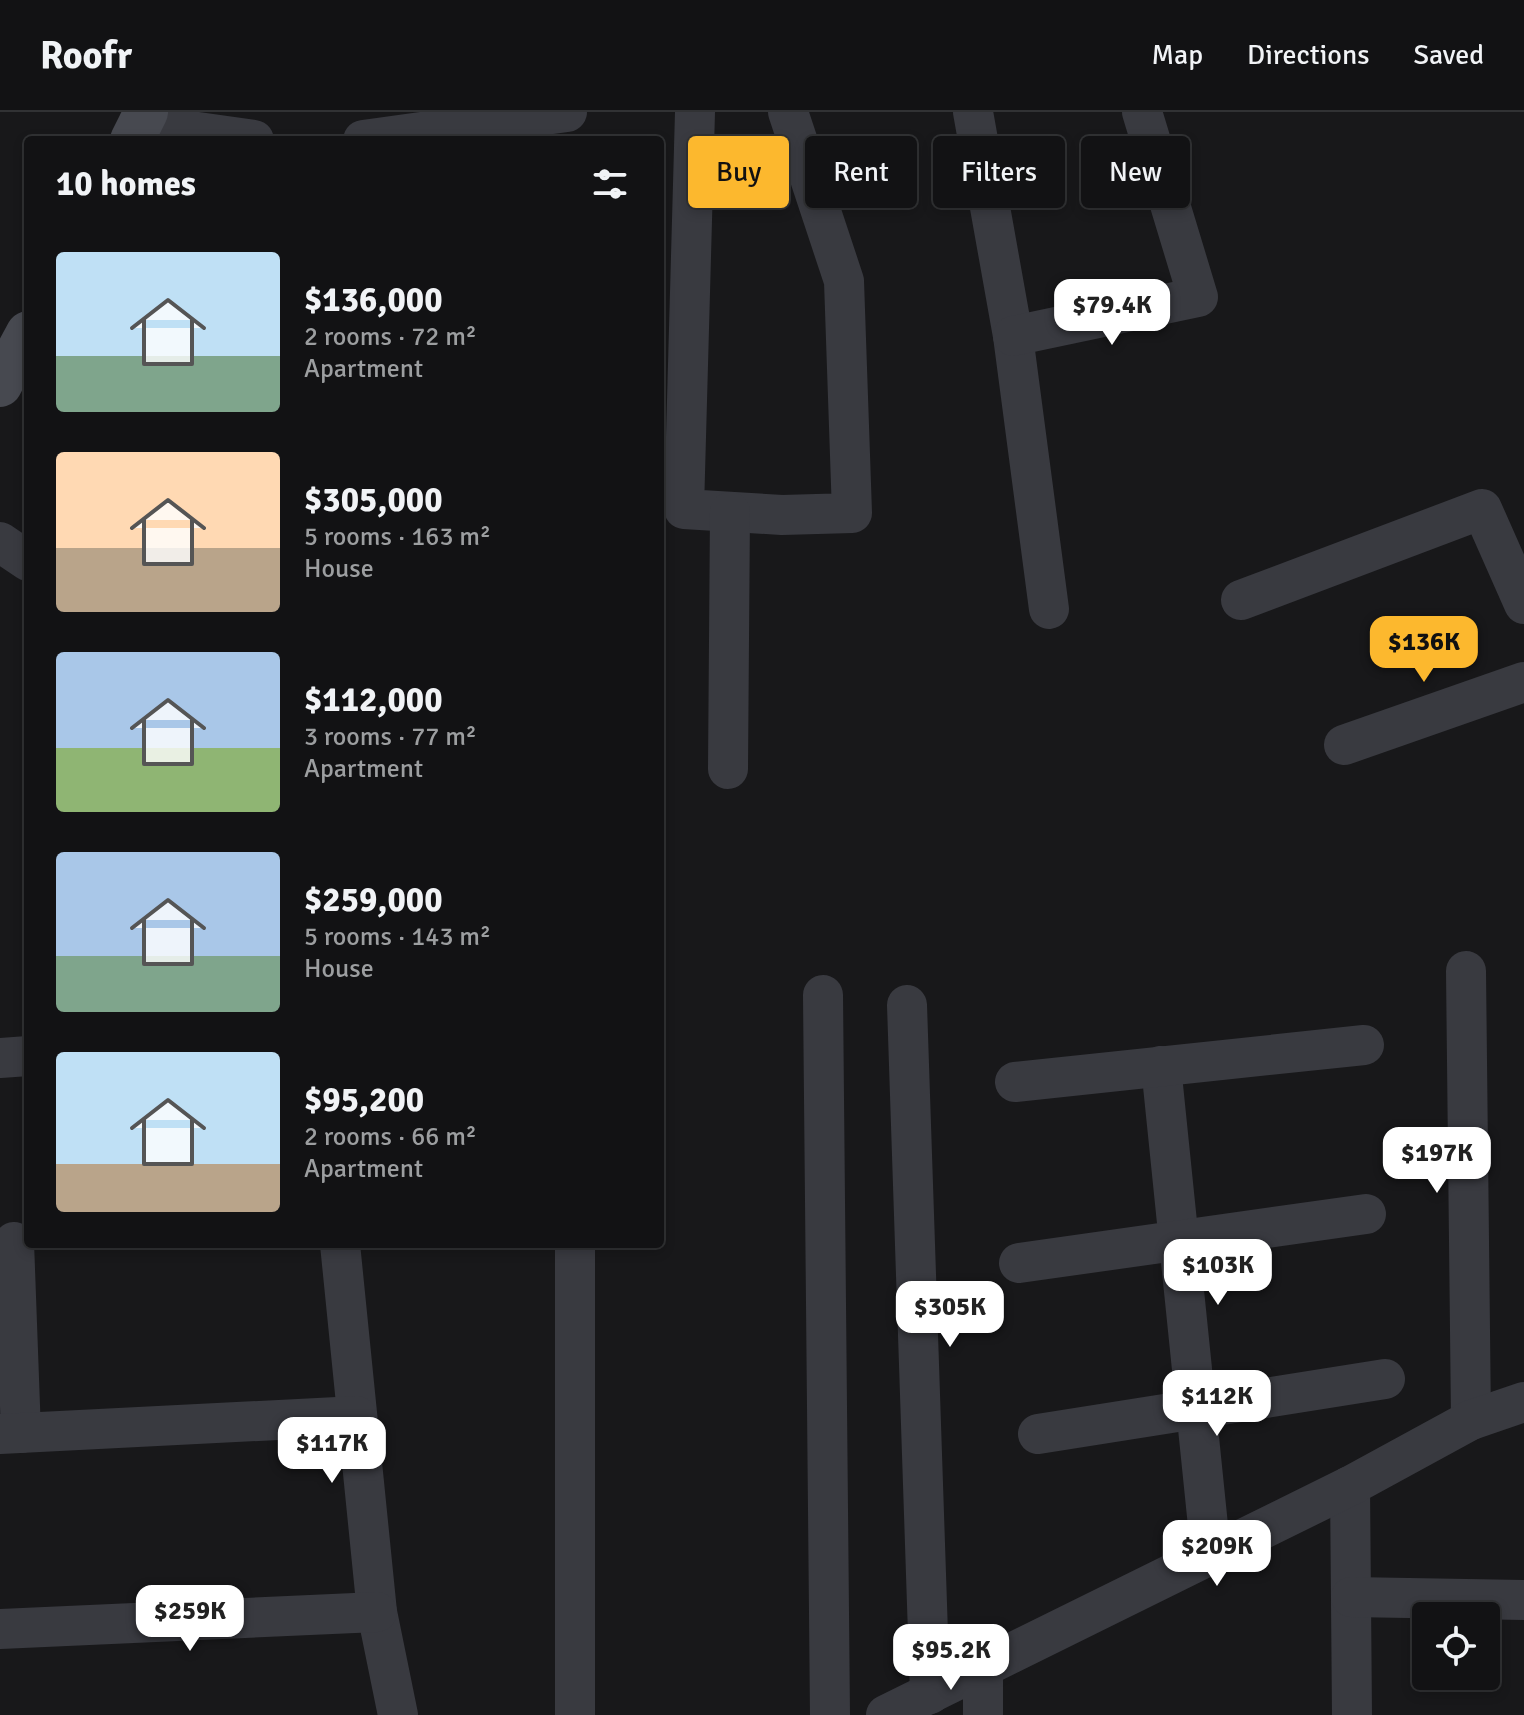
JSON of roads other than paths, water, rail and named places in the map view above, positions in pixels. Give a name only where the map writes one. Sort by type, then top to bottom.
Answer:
[{"type":"main road","points":[[0,385],[24,340]]},
{"type":"street","points":[[421,136],[517,130],[567,112]]},
{"type":"street","points":[[695,112],[684,509],[782,515],[852,513],[844,281],[788,112]]},
{"type":"street","points":[[973,112],[1013,336],[1049,609]]},
{"type":"street","points":[[1013,336],[1198,297],[1142,112]]},
{"type":"street","points":[[140,125],[224,136]]},
{"type":"street","points":[[1241,600],[1482,509],[1524,604]]},
{"type":"street","points":[[728,769],[730,512]]},
{"type":"street","points":[[0,542],[24,558]]},
{"type":"street","points":[[1344,745],[1524,682]]},
{"type":"street","points":[[1466,971],[1471,1420]]},
{"type":"street","points":[[823,995],[830,1715]]},
{"type":"street","points":[[907,1005],[930,1694]]},
{"type":"street","points":[[1015,1082],[1364,1045]]},
{"type":"street","points":[[0,1058],[24,1056]]},
{"type":"street","points":[[1161,1066],[1211,1555]]},
{"type":"street","points":[[1019,1263],[1366,1214]]},
{"type":"street","points":[[14,1242],[10,1434],[357,1416]]},
{"type":"street","points":[[340,1248],[377,1612],[398,1715]]},
{"type":"street","points":[[575,1248],[575,1715]]},
{"type":"street","points":[[1038,1434],[1385,1379]]},
{"type":"street","points":[[886,1715],[1350,1486],[1471,1420],[1524,1402]]},
{"type":"street","points":[[1350,1486],[1352,1715]]},
{"type":"street","points":[[1351,1597],[1524,1600]]},
{"type":"street","points":[[0,1629],[377,1612]]},
{"type":"street","points":[[983,1668],[983,1715]]}]
